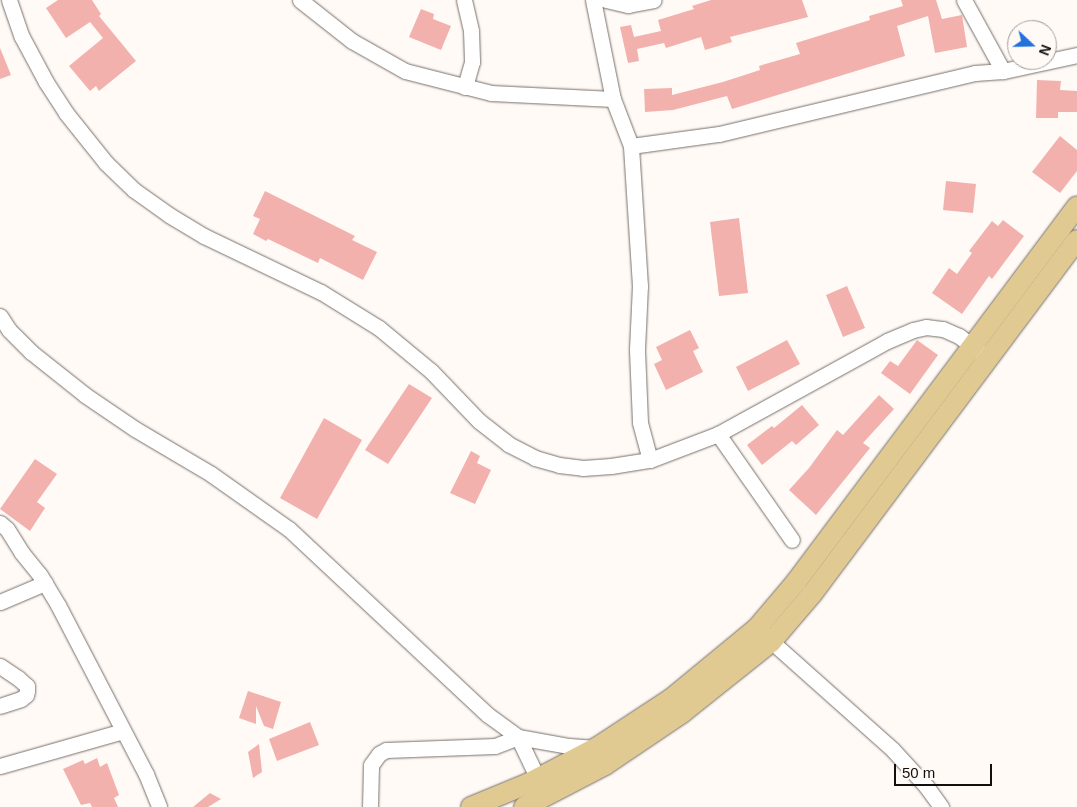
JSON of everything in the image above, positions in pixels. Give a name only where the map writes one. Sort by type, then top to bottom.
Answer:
[{"type":"main road","points":[[524,807],[605,765],[682,713],[771,642],[812,594],[980,352],[1077,207]]},
{"type":"main road","points":[[470,807],[538,778],[596,748],[671,699],[757,628],[980,352],[1077,240]]},
{"type":"street","points":[[9,0],[22,37],[66,113],[106,163],[134,190],[168,215],[204,236],[321,292],[378,328],[432,371],[479,421],[508,444],[535,458],[567,466],[611,466],[650,460],[718,434],[887,341],[913,330],[926,327],[943,329],[959,336],[980,352]]},
{"type":"street","points":[[300,0],[352,41],[398,67],[465,87],[490,92],[524,96],[613,99]]},
{"type":"street","points":[[464,0],[471,31],[472,62],[465,87]]},
{"type":"street","points":[[593,0],[613,99],[630,146],[640,286],[637,349],[640,422],[650,460]]},
{"type":"street","points":[[606,0],[628,5],[654,0]]},
{"type":"street","points":[[964,0],[1003,71]]},
{"type":"street","points":[[630,146],[719,134],[975,72],[1003,71],[1077,55]]},
{"type":"street","points":[[0,316],[8,330],[31,352],[85,395],[134,429],[226,484],[289,529],[488,715],[518,736],[569,746],[596,748]]},
{"type":"street","points":[[718,434],[792,540]]},
{"type":"street","points":[[0,523],[7,529],[22,553],[45,583],[146,774],[159,807]]},
{"type":"street","points":[[0,538],[22,553]]},
{"type":"street","points":[[0,602],[45,583]]},
{"type":"street","points":[[757,628],[893,750],[926,786],[941,807]]},
{"type":"street","points":[[0,666],[27,686],[26,696],[0,706]]},
{"type":"street","points":[[0,766],[123,731]]},
{"type":"street","points":[[518,736],[538,778]]},
{"type":"street","points":[[370,807],[371,764],[379,754],[386,750],[495,746],[518,736]]},
{"type":"building","points":[[58,0],[92,0],[101,14],[99,16],[136,61],[99,91],[96,86],[90,91],[69,66],[103,38],[90,22],[66,38],[46,8]]},
{"type":"building","points":[[711,0],[802,0],[808,17],[730,37],[732,42],[705,50],[701,37],[666,48],[664,43],[637,49],[639,61],[628,63],[620,27],[631,25],[634,37],[661,31],[658,20],[694,9],[692,6]]},
{"type":"building","points":[[901,0],[936,0],[942,19],[962,15],[967,47],[935,53],[928,16],[897,26],[905,56],[732,109],[727,96],[673,110],[645,112],[644,89],[672,88],[672,95],[760,70],[759,66],[800,54],[796,43],[870,20],[869,16],[903,6]]},
{"type":"building","points":[[421,9],[434,14],[433,19],[451,26],[441,50],[409,37]]},
{"type":"building","points":[[0,48],[11,75],[0,79]]},
{"type":"building","points":[[1037,80],[1061,81],[1060,90],[1077,91],[1077,112],[1058,112],[1058,118],[1036,118]]},
{"type":"building","points":[[1060,136],[1077,150],[1077,171],[1060,193],[1032,172]]},
{"type":"building","points":[[946,181],[976,184],[973,213],[943,210]]},
{"type":"building","points":[[265,191],[355,236],[352,240],[377,252],[363,280],[320,258],[318,263],[268,239],[266,241],[253,234],[260,219],[253,216]]},
{"type":"building","points":[[739,218],[748,293],[719,296],[710,222]]},
{"type":"building","points":[[1003,220],[1024,236],[992,279],[989,276],[962,314],[932,293],[949,268],[957,274],[972,253],[969,251],[992,221],[998,226]]},
{"type":"building","points":[[847,286],[865,328],[843,337],[826,295]]},
{"type":"building","points":[[690,330],[699,348],[693,351],[703,372],[666,390],[654,364],[662,360],[656,347]]},
{"type":"building","points":[[787,340],[800,364],[748,391],[736,367]]},
{"type":"building","points":[[917,340],[938,355],[910,394],[881,373],[890,361],[898,366]]},
{"type":"building","points":[[409,384],[432,398],[388,464],[365,450]]},
{"type":"building","points":[[879,395],[894,409],[863,443],[870,448],[816,515],[789,490],[809,468],[837,430],[843,435]]},
{"type":"building","points":[[802,405],[819,425],[796,445],[792,441],[762,465],[747,445],[772,426],[774,428]]},
{"type":"building","points":[[324,418],[362,440],[317,519],[280,498]]},
{"type":"building","points":[[471,451],[480,456],[477,463],[491,470],[475,504],[450,493]]},
{"type":"building","points":[[35,459],[57,474],[37,502],[45,508],[30,531],[0,509]]},
{"type":"building","points":[[248,691],[281,702],[273,729],[264,726],[256,706],[256,724],[239,718]]},
{"type":"building","points":[[310,722],[319,745],[277,761],[269,739]]},
{"type":"building","points":[[259,744],[262,772],[253,778],[248,752]]},
{"type":"building","points":[[97,758],[100,767],[107,763],[119,795],[114,798],[118,807],[92,807],[90,803],[81,805],[63,769],[83,760],[85,764]]},
{"type":"building","points":[[210,793],[221,799],[208,807],[193,807]]}]
